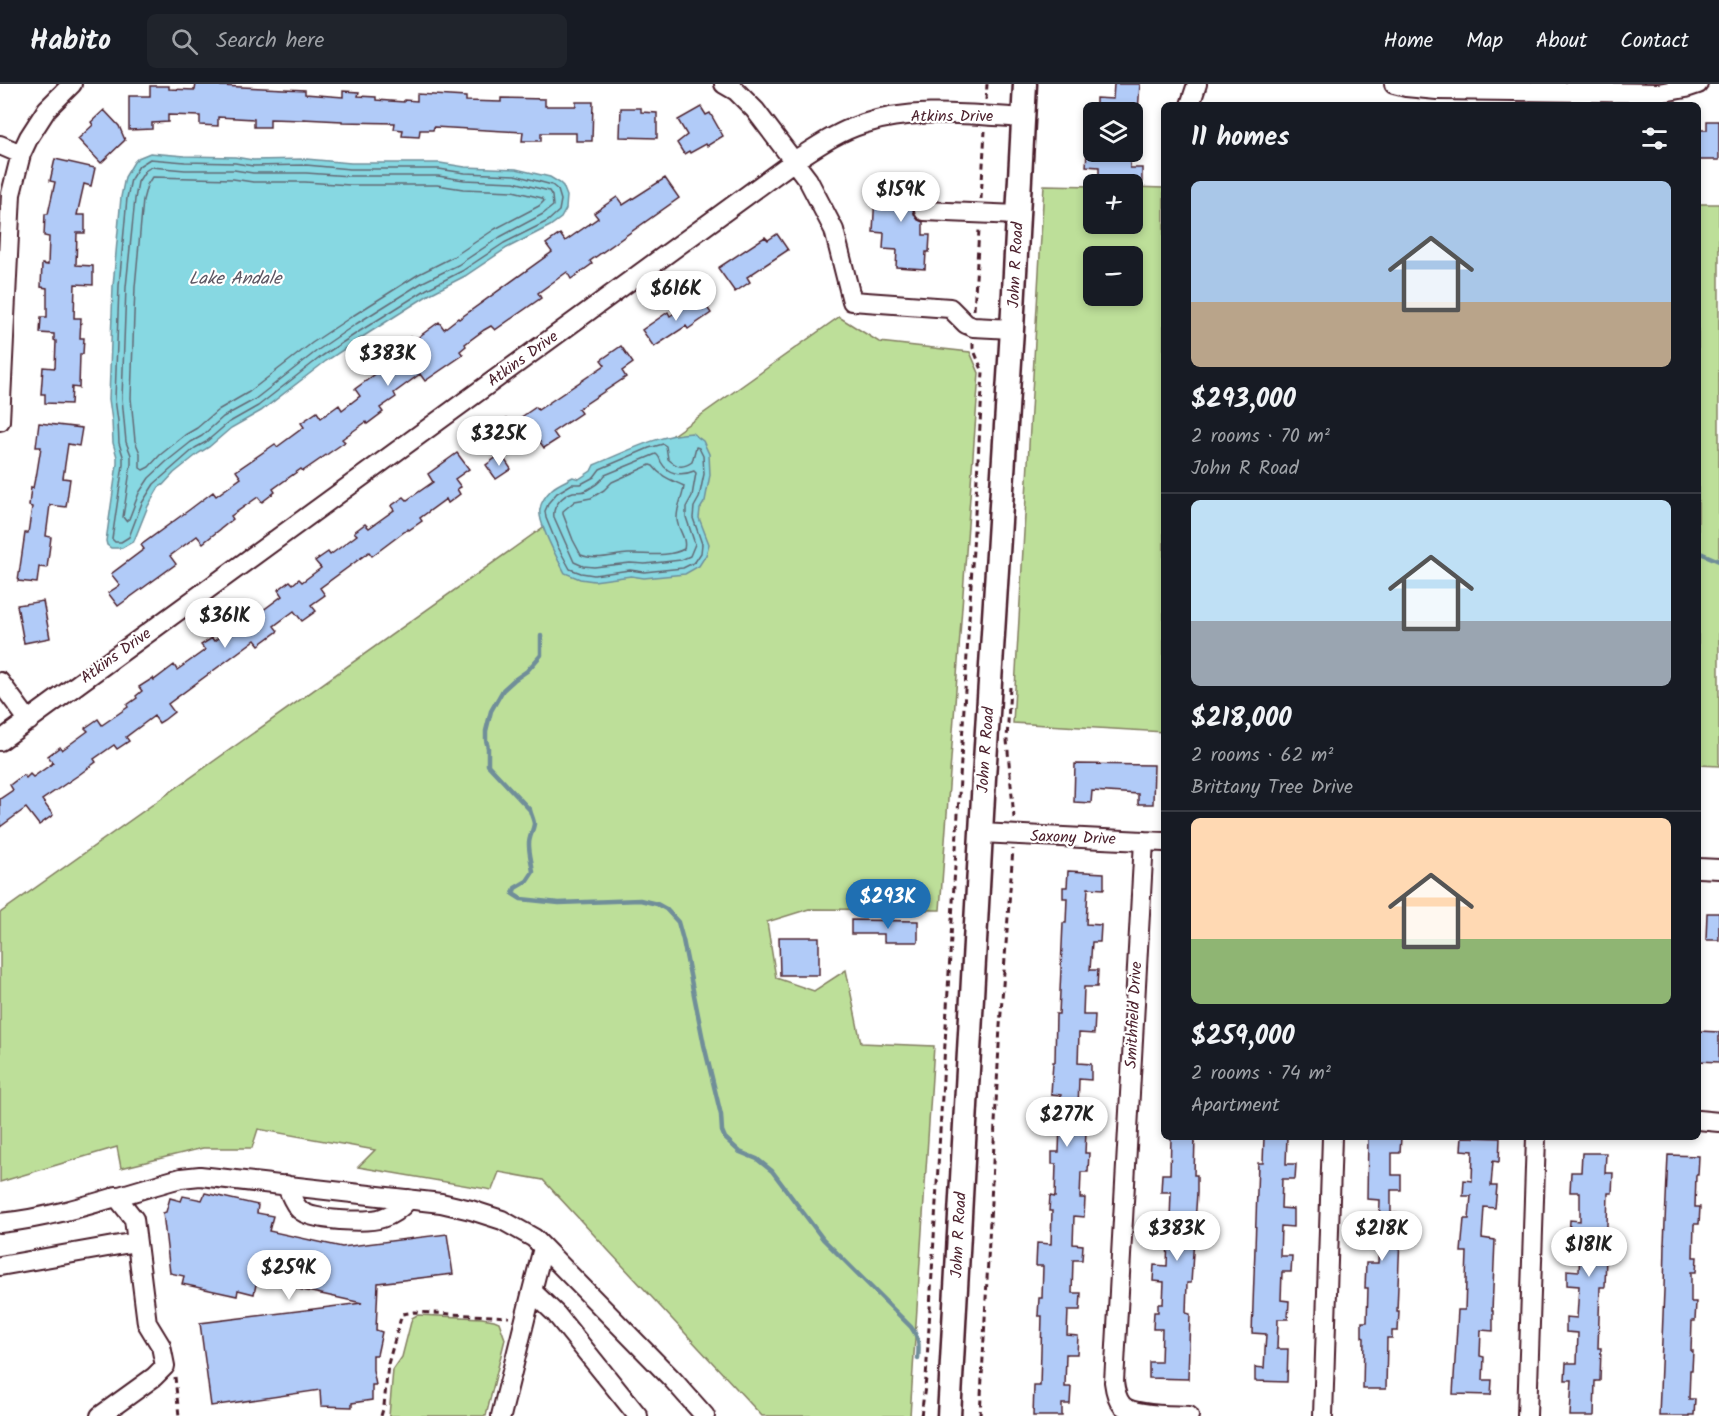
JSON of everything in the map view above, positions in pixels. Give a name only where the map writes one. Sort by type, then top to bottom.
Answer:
[{"type":"main road","name":"John R Road","points":[[949,1416],[1025,84]]},
{"type":"street","points":[[0,421],[11,194],[21,154],[29,137],[47,109],[72,84]]},
{"type":"street","points":[[724,84],[741,95],[755,110],[808,180],[834,230],[852,301],[950,308],[966,324],[973,327],[1012,329]]},
{"type":"street","points":[[1191,102],[1197,84]]},
{"type":"street","points":[[1394,84],[1437,90],[1658,93],[1698,84]]},
{"type":"street","name":"Atkins Drive","points":[[0,741],[794,161],[831,137],[864,123],[895,117],[931,114],[1024,118]]},
{"type":"street","points":[[0,145],[21,154]]},
{"type":"street","points":[[924,211],[1018,215]]},
{"type":"street","points":[[0,682],[29,720]]},
{"type":"street","name":"Saxony Drive","points":[[981,833],[1161,842]]},
{"type":"street","name":"Smithfield Drive","points":[[1144,841],[1114,1374],[1120,1403],[1131,1412],[1189,1416]]},
{"type":"street","points":[[1701,868],[1719,868]]},
{"type":"street","points":[[1701,1120],[1719,1122]]},
{"type":"street","points":[[1323,1416],[1332,1140]]},
{"type":"street","points":[[1527,1416],[1536,1140]]},
{"type":"street","points":[[0,1223],[47,1215],[181,1178],[200,1176],[408,1199],[471,1210],[502,1220],[534,1238],[673,1380],[705,1416]]},
{"type":"street","points":[[286,1185],[300,1210],[313,1217],[342,1221],[381,1219],[401,1208],[408,1199]]},
{"type":"street","points":[[100,1416],[154,1377],[165,1366],[161,1346],[147,1323],[134,1219],[116,1196]]},
{"type":"street","points":[[0,1266],[136,1242]]},
{"type":"street","points":[[501,1416],[543,1248]]},
{"type":"street","points":[[532,1291],[556,1314],[638,1416]]},
{"type":"path","points":[[986,103],[987,84]]},
{"type":"path","points":[[984,143],[985,130]]},
{"type":"path","points":[[921,1416],[927,1367],[983,372],[973,348],[973,338]]},
{"type":"path","points":[[980,1416],[1000,1026],[1013,847]]},
{"type":"path","points":[[381,1416],[388,1364],[402,1314],[414,1312],[512,1317]]},
{"type":"path","points":[[175,1372],[179,1416]]},
{"type":"green space","points":[[1044,185],[1083,186],[1083,234],[1143,234],[1143,187],[1161,188],[1161,732],[1013,723]]},
{"type":"green space","points":[[1701,204],[1719,204],[1719,766],[1701,765]]},
{"type":"green space","points":[[839,317],[879,342],[970,352],[979,373],[940,910],[809,909],[767,922],[776,978],[814,991],[846,970],[861,1043],[934,1046],[910,1416],[762,1416],[543,1180],[499,1172],[492,1190],[358,1167],[375,1150],[258,1129],[252,1148],[203,1148],[121,1168],[117,1147],[0,1182],[0,913]]},
{"type":"green space","points":[[417,1315],[482,1318],[499,1322],[505,1339],[486,1416],[389,1416],[393,1370],[402,1357],[412,1318]]},
{"type":"water","name":"Lake Andale","points":[[150,153],[253,160],[306,159],[351,163],[440,163],[465,167],[516,169],[550,177],[560,183],[567,196],[566,209],[561,218],[550,226],[507,248],[465,276],[430,294],[326,361],[261,411],[231,428],[159,487],[148,506],[134,541],[122,548],[111,548],[106,541],[117,457],[113,443],[109,399],[113,286],[121,197],[125,177],[134,162]]},
{"type":"water","points":[[692,433],[703,441],[709,454],[710,475],[699,518],[709,544],[706,555],[699,566],[685,574],[644,578],[631,576],[594,581],[565,573],[549,541],[540,515],[544,498],[550,491],[573,477],[579,479],[591,471],[594,465],[630,450],[666,437]]},
{"type":"building","points":[[196,84],[305,90],[305,94],[343,97],[343,91],[359,92],[358,96],[404,102],[404,100],[417,101],[417,94],[466,97],[466,101],[501,102],[501,98],[545,99],[545,106],[576,106],[576,102],[593,102],[592,141],[576,141],[576,133],[541,133],[541,141],[522,141],[523,132],[434,127],[433,130],[420,130],[419,137],[402,136],[403,130],[394,129],[395,123],[303,119],[270,119],[270,127],[254,127],[254,119],[218,117],[218,126],[200,125],[200,116],[168,115],[168,122],[152,123],[152,129],[129,130],[129,96],[150,96],[150,86],[195,90]]},
{"type":"building","points":[[1114,84],[1140,84],[1139,102],[1096,102],[1096,98],[1113,99]]},
{"type":"building","points":[[701,107],[706,115],[710,113],[723,136],[707,146],[706,144],[684,154],[677,143],[687,135],[678,120]]},
{"type":"building","points":[[621,108],[641,108],[641,112],[657,113],[657,138],[620,137]]},
{"type":"building","points":[[104,110],[119,126],[125,140],[101,163],[78,139],[93,125],[91,122]]},
{"type":"building","points":[[1707,121],[1719,121],[1719,160],[1701,160],[1701,130],[1707,130]]},
{"type":"building","points":[[55,159],[95,168],[91,186],[84,184],[77,215],[85,215],[85,233],[77,233],[76,265],[93,266],[93,285],[75,284],[74,318],[81,318],[80,338],[84,338],[83,354],[80,354],[79,388],[72,387],[71,404],[45,403],[45,394],[41,394],[43,367],[55,368],[54,334],[40,333],[41,317],[47,317],[47,288],[41,287],[42,264],[48,265],[49,237],[44,236],[45,214],[48,214],[55,182],[50,181]]},
{"type":"building","points":[[1086,162],[1130,162],[1130,168],[1142,168],[1142,174],[1099,174],[1099,167],[1086,166]]},
{"type":"building","points":[[665,178],[679,198],[590,261],[592,264],[571,279],[567,272],[538,293],[541,298],[495,330],[491,326],[484,330],[465,344],[466,346],[460,351],[463,355],[425,381],[420,374],[394,393],[396,397],[380,408],[383,412],[342,439],[345,442],[273,489],[275,492],[262,502],[258,497],[231,516],[233,519],[203,543],[197,536],[170,556],[176,564],[118,606],[108,593],[120,585],[111,574],[144,549],[141,545],[213,492],[216,496],[241,478],[236,471],[275,444],[277,447],[304,427],[301,423],[317,412],[321,418],[339,405],[342,410],[360,396],[355,389],[404,353],[399,346],[410,337],[413,341],[439,322],[444,329],[552,252],[546,244],[560,234],[565,241],[598,218],[594,213],[617,197],[623,205]]},
{"type":"building","points":[[870,182],[908,184],[908,187],[925,188],[925,200],[919,201],[913,211],[918,220],[923,222],[923,235],[930,235],[925,269],[896,267],[897,250],[883,249],[884,233],[873,232],[875,195],[869,194]]},
{"type":"building","points":[[777,234],[788,250],[747,277],[750,282],[735,292],[718,268],[765,237],[768,240]]},
{"type":"building","points":[[699,296],[711,313],[688,329],[686,326],[654,347],[642,330],[668,312],[670,316]]},
{"type":"building","points":[[621,346],[633,363],[622,371],[626,377],[578,409],[581,413],[553,432],[558,439],[544,448],[529,426],[493,451],[482,435],[489,429],[487,427],[498,420],[500,422],[507,418],[511,424],[536,407],[538,410],[605,365],[601,360]]},
{"type":"building","points":[[39,423],[82,428],[79,446],[68,444],[63,478],[70,479],[66,507],[50,505],[46,536],[51,537],[47,568],[39,567],[37,583],[18,581],[25,533],[28,533],[32,507],[29,506],[31,487],[33,488],[36,478],[41,447],[36,447]]},
{"type":"building","points":[[457,453],[469,469],[455,479],[461,487],[457,489],[460,494],[448,503],[446,499],[420,518],[422,521],[372,556],[369,552],[320,588],[325,595],[311,605],[316,611],[302,621],[294,611],[274,626],[278,631],[259,645],[255,640],[168,704],[174,712],[164,720],[159,723],[154,716],[126,737],[129,741],[117,749],[114,745],[94,759],[96,762],[42,800],[53,815],[39,825],[26,808],[0,827],[0,799],[13,790],[10,785],[23,775],[26,778],[30,774],[33,777],[53,763],[48,756],[60,747],[62,750],[88,731],[85,728],[98,719],[102,725],[128,707],[127,705],[142,691],[139,687],[153,678],[154,680],[174,665],[177,670],[205,650],[201,645],[212,638],[214,641],[252,613],[255,616],[282,596],[278,590],[290,581],[293,584],[299,579],[302,582],[321,568],[315,561],[328,552],[330,555],[357,535],[354,532],[365,524],[369,528],[394,510],[391,506],[404,497],[407,500],[433,482],[428,474]]},
{"type":"building","points":[[501,454],[511,469],[496,479],[486,465]]},
{"type":"building","points":[[43,601],[50,638],[24,643],[17,605]]},
{"type":"building","points":[[1075,764],[1154,765],[1153,804],[1138,804],[1138,794],[1092,791],[1091,803],[1074,802]]},
{"type":"building","points":[[1068,871],[1104,873],[1104,889],[1088,888],[1086,924],[1101,925],[1100,942],[1092,942],[1090,970],[1098,970],[1097,987],[1084,987],[1083,1015],[1095,1015],[1094,1034],[1079,1033],[1078,1063],[1091,1064],[1091,1080],[1079,1079],[1078,1108],[1087,1109],[1085,1153],[1089,1153],[1088,1172],[1081,1172],[1080,1198],[1085,1198],[1084,1217],[1074,1216],[1073,1244],[1083,1245],[1082,1260],[1073,1260],[1072,1293],[1081,1293],[1080,1310],[1068,1310],[1067,1335],[1078,1336],[1077,1354],[1066,1354],[1065,1387],[1071,1387],[1070,1404],[1062,1404],[1062,1416],[1033,1416],[1034,1386],[1040,1386],[1042,1316],[1038,1316],[1039,1298],[1042,1298],[1043,1266],[1036,1266],[1037,1243],[1051,1244],[1052,1211],[1049,1211],[1050,1196],[1055,1197],[1056,1164],[1052,1164],[1052,1152],[1059,1152],[1061,1095],[1051,1094],[1053,1062],[1055,1062],[1056,1014],[1059,1014],[1063,923],[1066,923],[1067,898],[1063,898],[1063,887],[1067,887]]},
{"type":"building","points":[[1707,913],[1719,913],[1719,940],[1706,940]]},
{"type":"building","points":[[851,920],[918,921],[918,942],[884,942],[884,934],[851,934]]},
{"type":"building","points":[[779,937],[819,937],[819,975],[780,975]]},
{"type":"building","points":[[1701,1031],[1719,1032],[1719,1062],[1701,1061]]},
{"type":"building","points":[[1171,1140],[1195,1140],[1194,1175],[1197,1175],[1197,1193],[1191,1283],[1187,1283],[1186,1313],[1190,1314],[1188,1379],[1149,1378],[1149,1362],[1161,1362],[1162,1329],[1153,1329],[1154,1312],[1158,1312],[1158,1304],[1163,1304],[1164,1282],[1153,1281],[1154,1265],[1167,1266],[1168,1237],[1158,1236],[1158,1219],[1170,1220],[1171,1192],[1161,1192],[1162,1174],[1170,1174]]},
{"type":"building","points":[[1264,1140],[1287,1140],[1286,1164],[1296,1164],[1295,1179],[1282,1179],[1281,1208],[1293,1209],[1293,1227],[1281,1226],[1280,1256],[1292,1256],[1291,1272],[1282,1272],[1281,1300],[1289,1301],[1288,1319],[1278,1319],[1277,1349],[1288,1349],[1287,1382],[1255,1381],[1255,1367],[1264,1368],[1266,1334],[1252,1333],[1258,1163],[1263,1163]]},
{"type":"building","points":[[1368,1140],[1401,1140],[1400,1153],[1392,1153],[1392,1175],[1401,1175],[1401,1190],[1391,1190],[1391,1213],[1401,1214],[1401,1221],[1410,1221],[1409,1237],[1400,1236],[1398,1331],[1392,1331],[1392,1338],[1387,1338],[1386,1389],[1363,1389],[1362,1322],[1367,1322],[1368,1288],[1365,1288],[1366,1263],[1378,1263],[1380,1200],[1367,1199]]},
{"type":"building","points":[[1462,1140],[1500,1140],[1499,1162],[1493,1161],[1491,1186],[1497,1186],[1495,1208],[1484,1207],[1482,1238],[1495,1240],[1493,1331],[1481,1330],[1480,1356],[1484,1357],[1483,1380],[1492,1380],[1491,1395],[1453,1394],[1458,1310],[1465,1310],[1467,1252],[1461,1252],[1464,1219],[1469,1219],[1471,1196],[1463,1196],[1464,1180],[1472,1181],[1473,1151],[1461,1150]]},
{"type":"building","points":[[1582,1153],[1606,1153],[1605,1173],[1613,1173],[1612,1193],[1608,1193],[1605,1287],[1600,1287],[1598,1348],[1601,1348],[1600,1381],[1595,1381],[1594,1416],[1570,1416],[1572,1380],[1565,1380],[1566,1363],[1577,1363],[1578,1333],[1566,1332],[1566,1317],[1577,1318],[1579,1286],[1567,1285],[1567,1270],[1579,1271],[1581,1238],[1569,1237],[1570,1220],[1580,1221],[1580,1192],[1570,1192],[1571,1172],[1581,1172]]},
{"type":"building","points":[[1668,1155],[1699,1156],[1695,1207],[1700,1207],[1699,1224],[1694,1224],[1693,1257],[1697,1257],[1696,1272],[1691,1272],[1691,1302],[1696,1302],[1695,1321],[1692,1321],[1691,1351],[1693,1351],[1689,1399],[1695,1399],[1694,1415],[1689,1416],[1659,1416]]},
{"type":"building","points":[[205,1193],[258,1205],[257,1213],[273,1216],[269,1231],[342,1247],[447,1234],[453,1274],[378,1283],[376,1330],[382,1332],[377,1355],[373,1355],[376,1385],[372,1385],[372,1400],[352,1403],[352,1407],[321,1406],[320,1390],[211,1406],[200,1323],[362,1303],[257,1280],[254,1294],[238,1290],[237,1296],[182,1284],[184,1276],[170,1273],[163,1213],[166,1212],[170,1198],[181,1201],[183,1196],[202,1200]]},
{"type":"waterway","points":[[1701,553],[1719,561]]},
{"type":"waterway","points":[[541,636],[541,655],[527,671],[503,690],[491,711],[486,731],[488,765],[530,810],[534,822],[529,844],[533,872],[527,881],[515,888],[513,894],[521,899],[559,903],[640,900],[666,909],[678,922],[725,1138],[740,1152],[757,1159],[772,1171],[823,1239],[911,1327],[918,1342],[918,1359]]}]
